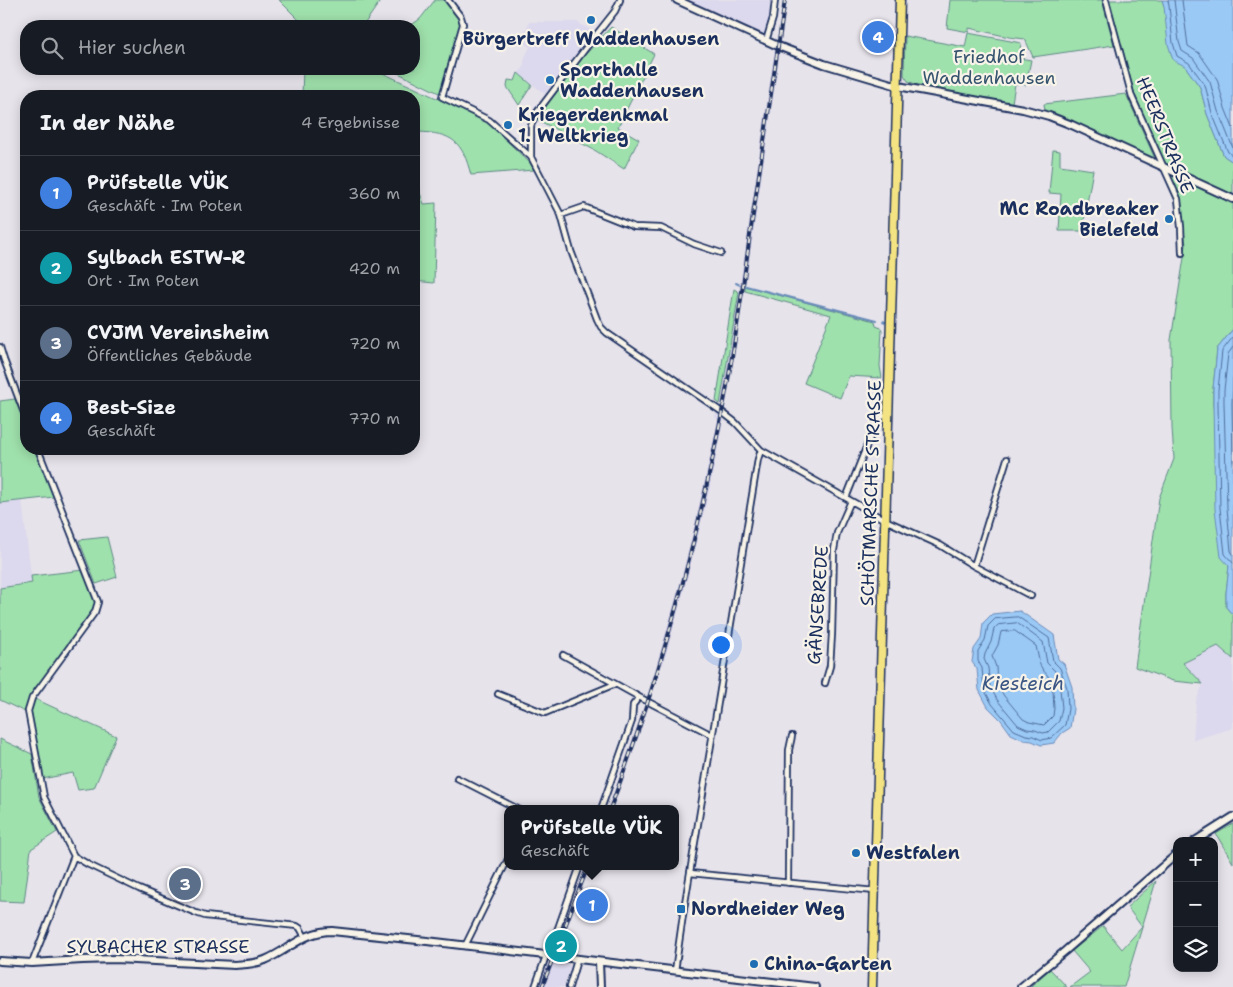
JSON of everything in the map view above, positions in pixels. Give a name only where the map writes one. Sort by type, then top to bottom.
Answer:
[{"type":"main road","points":[[676,0],[766,41],[824,64],[898,86],[1014,107],[1049,116],[1233,199]]},
{"type":"main road","name":"SCHÖTMARSCHE STRASSE","points":[[872,987],[900,0]]},
{"type":"main road","points":[[1201,837],[1233,817]]},
{"type":"main road","points":[[1021,987],[1173,857]]},
{"type":"main road","name":"SYLBACHER STRASSE","points":[[0,961],[32,963],[115,959],[248,964],[268,959],[305,937],[323,931],[332,931],[815,987]]},
{"type":"main road","points":[[599,962],[600,987]]},
{"type":"street","points":[[448,0],[461,17],[463,24],[442,96],[489,120],[531,157],[561,215],[571,251],[601,327],[729,417],[761,450],[885,520],[940,545],[974,566],[1031,596]]},
{"type":"street","points":[[531,157],[531,126],[535,115],[615,11],[620,0]]},
{"type":"street","points":[[766,41],[773,18],[775,0]]},
{"type":"street","name":"HEERSTRASSE","points":[[1106,0],[1132,97],[1178,199],[1182,253]]},
{"type":"street","points":[[561,215],[584,207],[634,227],[660,228],[694,244],[720,253]]},
{"type":"street","points":[[0,347],[20,402]]},
{"type":"street","points":[[846,498],[875,425],[883,416]]},
{"type":"street","points":[[675,971],[712,735],[761,450]]},
{"type":"street","points":[[40,455],[98,602],[95,612],[32,698],[28,711],[44,797],[74,856],[139,889],[196,913],[205,916],[297,926],[305,937]]},
{"type":"street","points":[[974,566],[1007,459]]},
{"type":"street","name":"GÄNSEBREDE","points":[[825,683],[830,666],[834,550],[837,532],[851,501]]},
{"type":"street","points":[[563,655],[712,735]]},
{"type":"street","points":[[498,694],[544,713],[615,684]]},
{"type":"street","points":[[602,805],[632,721],[634,705],[640,698]]},
{"type":"street","points":[[788,883],[789,750],[792,736]]},
{"type":"street","points":[[457,778],[510,805]]},
{"type":"street","points":[[32,963],[74,856]]},
{"type":"street","points":[[465,946],[504,867]]},
{"type":"street","points":[[535,987],[579,870]]},
{"type":"street","points":[[690,873],[875,891]]},
{"type":"street","points":[[569,987],[577,960]]},
{"type":"shaded area","points":[[684,0],[772,0],[766,39]]},
{"type":"shaded area","points":[[529,22],[577,22],[594,32],[545,94],[518,73],[523,69],[525,57],[530,47],[521,42]]},
{"type":"shaded area","points":[[775,47],[780,50],[725,410],[720,407]]},
{"type":"shaded area","points":[[716,411],[724,416],[709,492],[663,665],[657,663],[693,532],[718,420],[715,417]]},
{"type":"shaded area","points":[[22,501],[32,583],[0,588],[0,503]]},
{"type":"shaded area","points":[[1218,646],[1233,659],[1233,728],[1193,740],[1196,701],[1203,684],[1183,663]]},
{"type":"shaded area","points":[[547,960],[565,962],[570,966],[564,987],[537,987]]},
{"type":"green space","points":[[279,0],[381,0],[367,20],[299,20]]},
{"type":"green space","points":[[435,0],[445,0],[459,18],[460,24],[441,94],[402,75],[420,75],[420,19]]},
{"type":"green space","points":[[950,0],[1102,0],[1114,45],[1033,57],[1025,39],[969,28],[969,32],[947,28]]},
{"type":"green space","points":[[1109,0],[1162,0],[1185,66],[1200,87],[1207,114],[1224,156],[1233,162],[1233,195],[1165,166],[1135,95]]},
{"type":"green space","points":[[611,27],[654,54],[618,127],[639,139],[624,169],[596,151],[536,119],[585,55]]},
{"type":"green space","name":"Friedhof Waddenhausen","points":[[968,33],[1021,43],[1019,58],[1031,60],[1026,85],[1015,84],[1012,103],[920,86],[908,81],[904,75],[905,36],[965,47]]},
{"type":"green space","points":[[518,73],[532,85],[519,105],[507,87],[508,80],[515,81]]},
{"type":"green space","points":[[303,75],[387,75],[419,90],[302,90]]},
{"type":"green space","points":[[420,90],[486,121],[530,163],[534,170],[471,175],[464,154],[454,141],[439,134],[420,132]]},
{"type":"green space","points":[[1126,94],[1156,161],[1045,111],[1044,104]]},
{"type":"green space","points":[[1053,150],[1060,151],[1060,165],[1093,170],[1082,231],[1059,231],[1061,194],[1049,193]]},
{"type":"green space","points":[[1168,173],[1233,203],[1233,329],[1217,349],[1213,404],[1229,566],[1226,607],[1233,613],[1233,659],[1218,646],[1183,663],[1203,684],[1173,681],[1135,667],[1159,498],[1174,459],[1171,340],[1186,245],[1180,201]]},
{"type":"green space","points":[[420,193],[424,204],[436,203],[434,283],[420,282]]},
{"type":"green space","points":[[745,286],[875,321],[876,326],[882,330],[880,366],[882,378],[849,376],[840,398],[804,383],[831,315],[745,291]]},
{"type":"green space","points":[[734,289],[739,292],[720,404],[716,401]]},
{"type":"green space","points":[[15,399],[20,412],[20,455],[37,455],[54,497],[0,503],[0,401]]},
{"type":"green space","points":[[107,537],[117,577],[96,584],[79,540]]},
{"type":"green space","points":[[84,570],[96,602],[93,610],[30,698],[27,713],[0,700],[0,588],[32,583],[31,576]]},
{"type":"green space","points":[[33,698],[116,736],[94,788],[78,790],[73,773],[42,779],[30,709]]},
{"type":"green space","points":[[0,739],[32,754],[39,797],[57,832],[31,849],[24,902],[0,901]]},
{"type":"green space","points":[[1233,824],[1233,863],[1218,837],[1216,834]]},
{"type":"green space","points":[[1156,881],[1124,987],[1070,987],[1090,972],[1072,951],[1103,926],[1122,949],[1142,927],[1127,907]]},
{"type":"green space","points":[[1050,969],[1067,987],[1030,987]]},
{"type":"water","points":[[1162,0],[1233,0],[1233,162],[1224,156],[1207,114],[1200,87],[1185,66],[1173,60],[1168,44]]},
{"type":"water","points":[[1233,329],[1233,613],[1231,613],[1226,607],[1229,566],[1221,557],[1215,509],[1213,389],[1217,349]]},
{"type":"water","name":"Kiesteich","points":[[1020,611],[1054,635],[1058,659],[1064,664],[1072,687],[1073,709],[1070,728],[1062,733],[1054,743],[1041,745],[1011,734],[988,707],[979,690],[977,669],[972,662],[974,649],[981,639],[983,623],[992,614]]},
{"type":"waterway","points":[[736,283],[740,285]]},
{"type":"waterway","points":[[746,286],[877,320]]},
{"type":"railway","points":[[611,805],[645,712],[675,613],[712,463],[734,346],[785,0]]},
{"type":"railway","points":[[542,987],[586,870]]},
{"type":"place","name":"Bürgertreff Waddenhausen","points":[[591,20]]},
{"type":"place","name":"Best-Size","points":[[878,37]]},
{"type":"place","name":"Sporthalle Waddenhausen","points":[[550,80]]},
{"type":"place","name":"Kriegerdenkmal 1. Weltkrieg","points":[[508,125]]},
{"type":"place","name":"MC Roadbreaker Bielefeld","points":[[1169,219]]},
{"type":"place","name":"Westfalen","points":[[856,853]]},
{"type":"place","name":"CVJM Vereinsheim","points":[[185,884]]},
{"type":"place","name":"Prüfstelle VÜK","points":[[592,905]]},
{"type":"place","name":"Nordheider Weg","points":[[681,909]]},
{"type":"place","name":"Sylbach ESTW-R","points":[[561,946]]},
{"type":"place","name":"China-Garten","points":[[754,964]]}]
